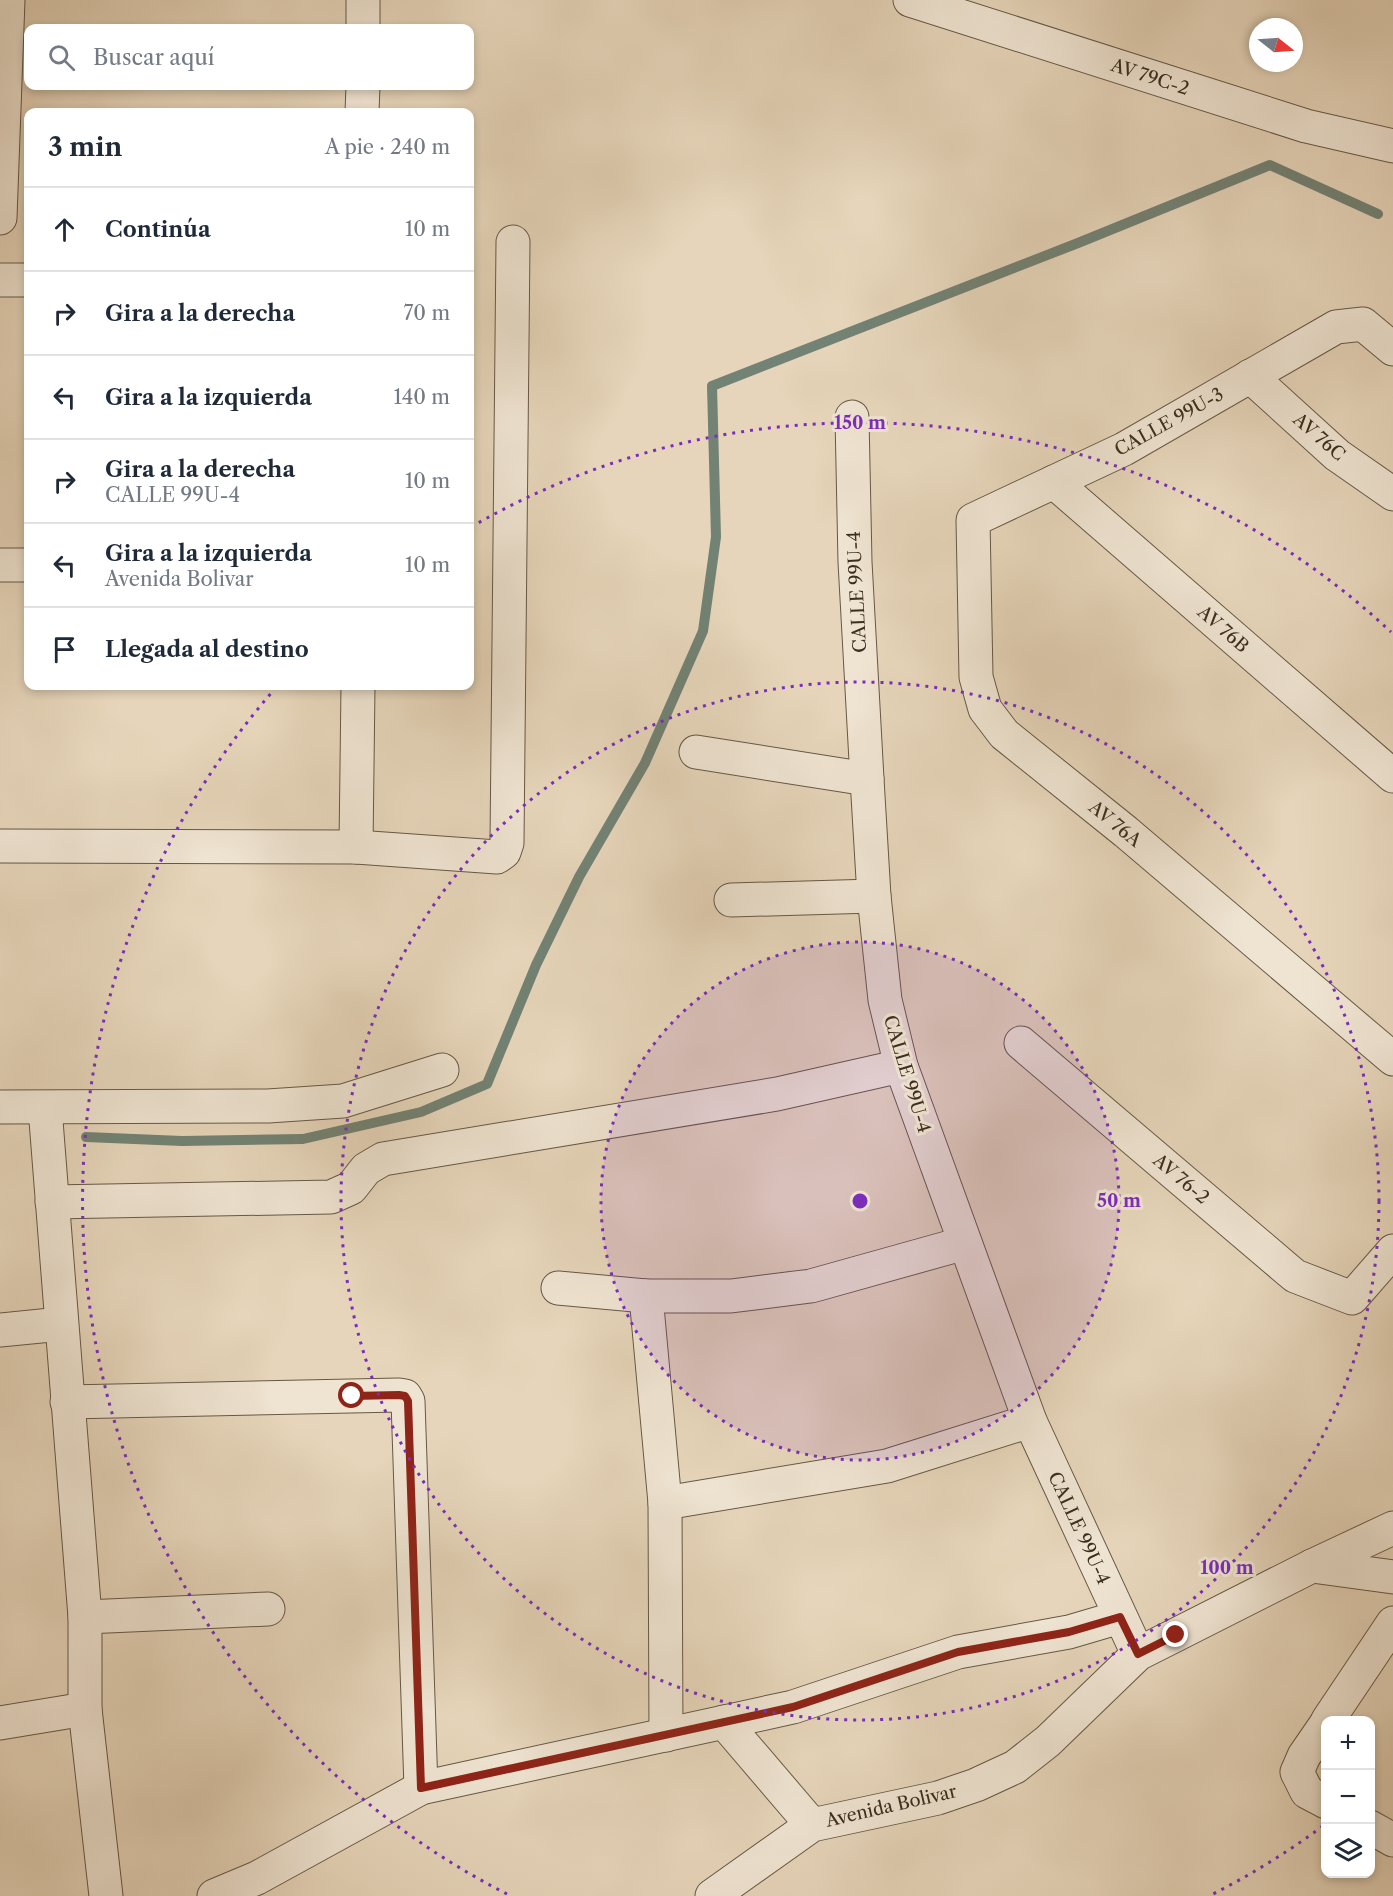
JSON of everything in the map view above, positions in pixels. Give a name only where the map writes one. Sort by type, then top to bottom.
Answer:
[{"type":"street","points":[[0,218],[8,0]]},
{"type":"street","points":[[363,0],[363,24]]},
{"type":"street","name":"AV 79C-2","points":[[910,0],[1306,126],[1393,146]]},
{"type":"street","points":[[362,108],[363,90]]},
{"type":"street","points":[[0,846],[356,847],[496,856],[504,852],[507,843],[513,242]]},
{"type":"street","points":[[0,280],[24,280]]},
{"type":"street","name":"CALLE 99U-3","points":[[973,520],[1124,449],[1336,327],[1363,324],[1393,349]]},
{"type":"street","name":"AV 76C","points":[[1250,376],[1337,455],[1393,494]]},
{"type":"street","name":"CALLE 99U-4","points":[[852,417],[855,562],[867,778],[874,896],[885,1000],[901,1066],[1030,1421],[1138,1654]]},
{"type":"street","name":"AV 76B","points":[[1054,482],[1393,776]]},
{"type":"street","name":"AV 76A","points":[[973,520],[976,677],[985,709],[1004,734],[1135,840],[1393,1059]]},
{"type":"street","points":[[0,565],[24,565]]},
{"type":"street","points":[[356,847],[357,690]]},
{"type":"street","points":[[696,752],[867,778]]},
{"type":"street","points":[[731,900],[874,896]]},
{"type":"street","name":"AV 76-2","points":[[1021,1043],[1294,1276],[1352,1298],[1393,1251]]},
{"type":"street","points":[[52,1202],[331,1197],[351,1188],[366,1169],[382,1159],[777,1094],[901,1066]]},
{"type":"street","points":[[0,1107],[268,1106],[343,1101],[442,1070]]},
{"type":"street","points":[[45,1108],[85,1617],[85,1709],[106,1896]]},
{"type":"street","points":[[558,1288],[645,1296],[731,1296],[811,1286],[965,1243]]},
{"type":"street","points":[[645,1296],[665,1503],[666,1735]]},
{"type":"street","points":[[0,1330],[61,1324]]},
{"type":"street","points":[[67,1402],[405,1396],[408,1401],[421,1788]]},
{"type":"street","points":[[665,1503],[887,1466],[1030,1421]]},
{"type":"street","name":"Avenida Bolivar","points":[[712,1896],[812,1825],[938,1798],[976,1785],[1015,1767],[1048,1741],[1138,1654],[1312,1566],[1393,1528]]},
{"type":"street","points":[[1312,1566],[1393,1576]]},
{"type":"street","points":[[85,1617],[268,1609]]},
{"type":"street","points":[[214,1896],[257,1878],[421,1788],[793,1707],[958,1652],[1069,1632],[1120,1617]]},
{"type":"street","points":[[1331,1716],[1393,1623]]},
{"type":"street","points":[[0,1724],[85,1709]]},
{"type":"street","points":[[724,1722],[812,1825]]},
{"type":"street","points":[[1321,1731],[1304,1756],[1297,1773],[1307,1792],[1321,1799]]},
{"type":"street","points":[[1375,1829],[1393,1840]]},
{"type":"waterway","points":[[86,1137],[182,1141],[303,1139],[421,1112],[487,1084],[536,965],[579,877],[645,763],[703,631],[716,537],[712,386],[1078,243],[1270,165],[1378,214]]},
{"type":"route","points":[[352,1396],[399,1395],[405,1396],[408,1401],[421,1788],[793,1707],[958,1652],[1069,1632],[1120,1617],[1138,1654],[1176,1635]]}]
